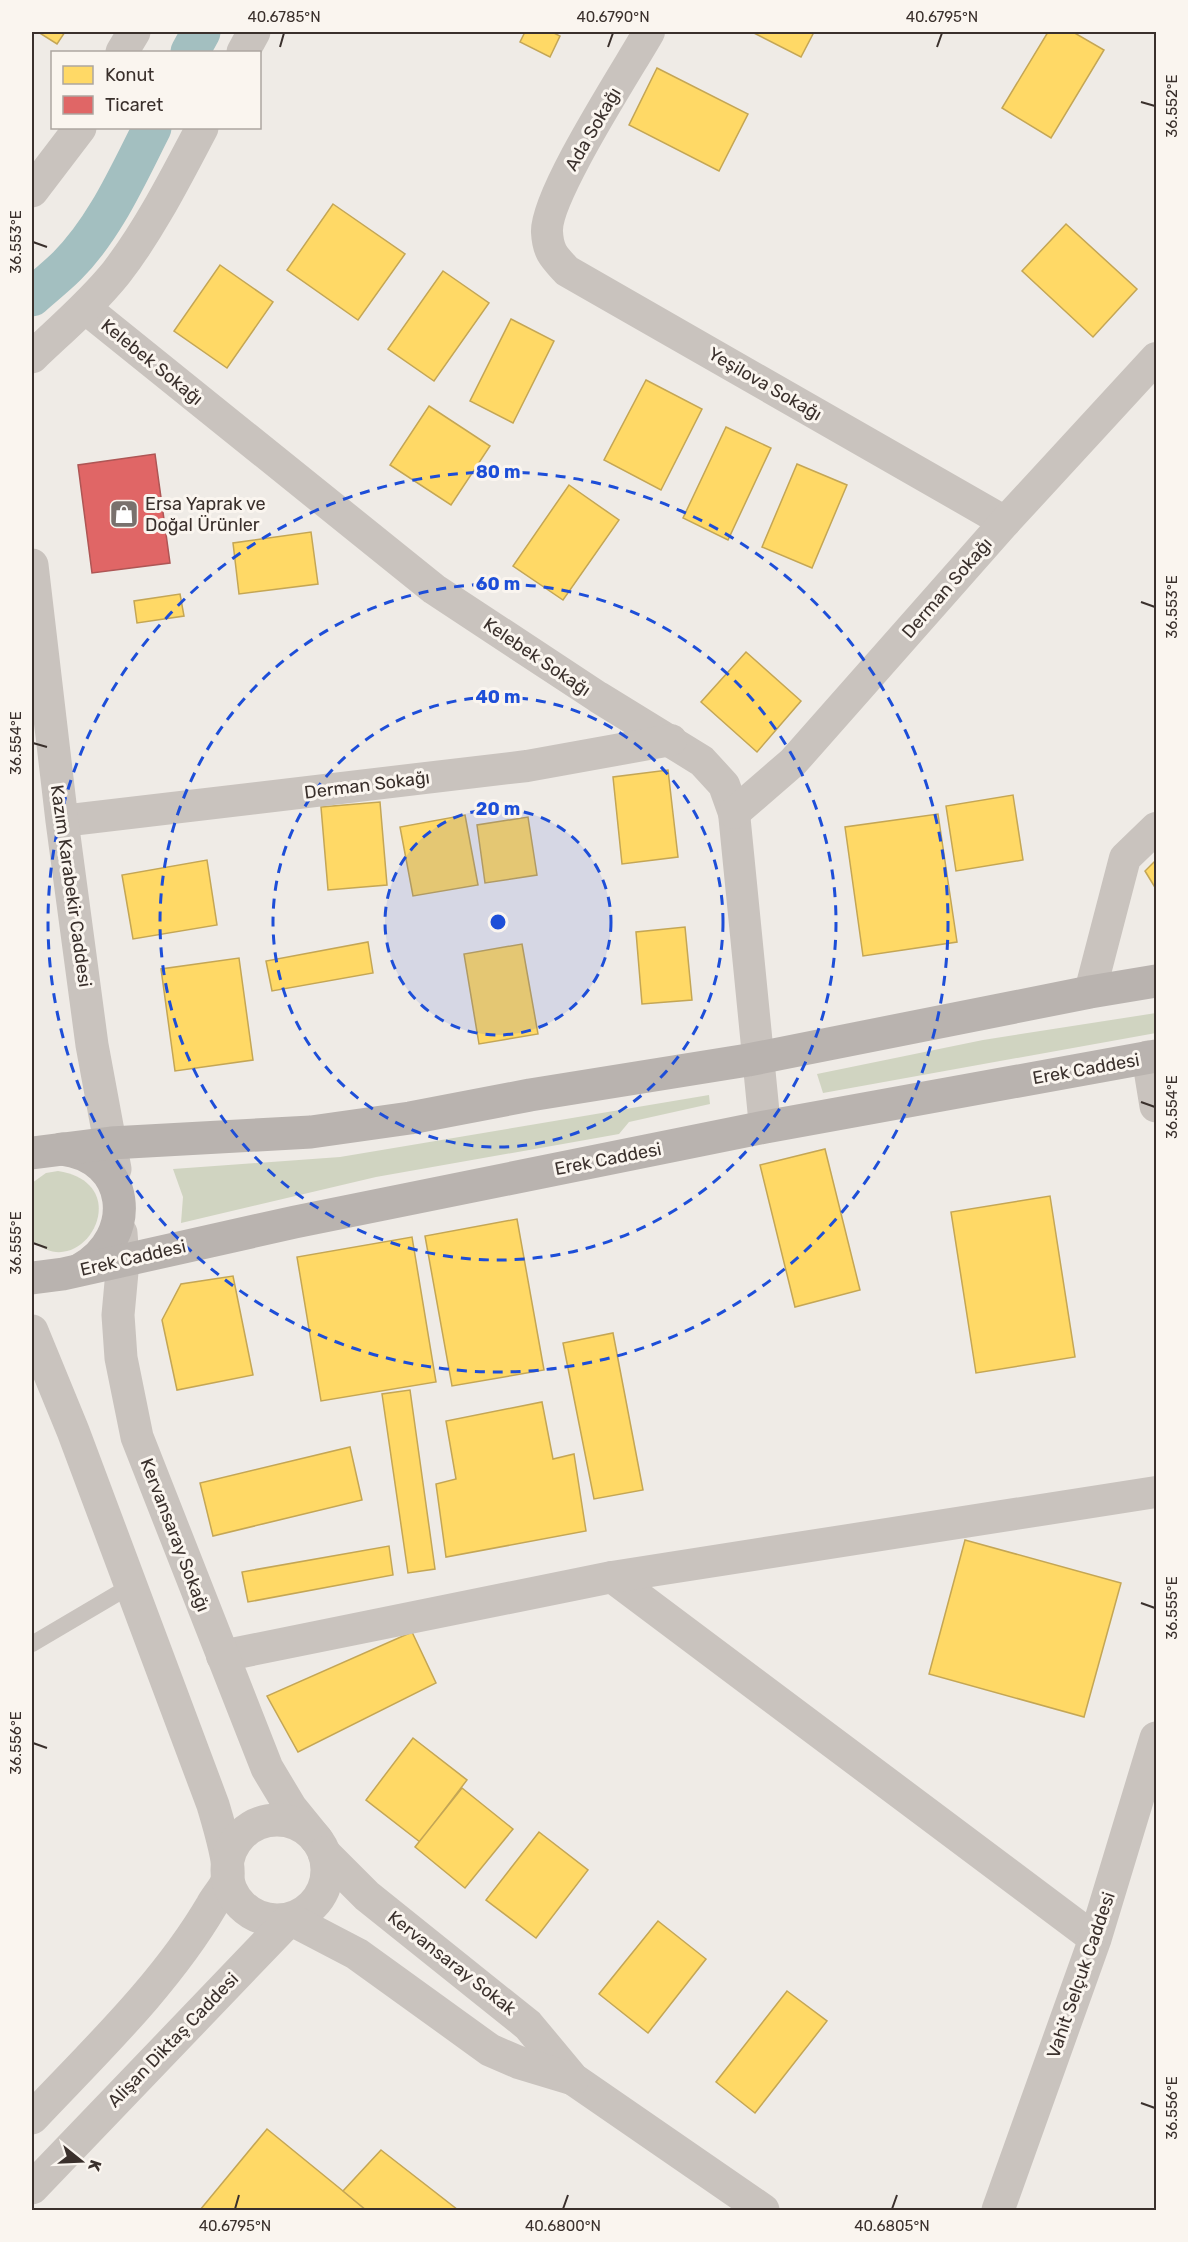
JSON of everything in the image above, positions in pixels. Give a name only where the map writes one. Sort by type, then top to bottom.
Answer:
[{"type":"main road","points":[[40,1152],[111,1143],[311,1132],[410,1118],[530,1095],[758,1058],[1156,981]]},
{"type":"main road","name":"Erek Caddesi","points":[[42,1273],[123,1261],[295,1222],[765,1127],[1153,1057]]},
{"type":"main road","points":[[40,1152],[74,1150],[92,1158],[106,1171],[116,1187],[120,1206]]},
{"type":"main road","name":"Erek Caddesi","points":[[42,1273],[82,1269],[98,1259],[111,1243],[118,1225],[120,1206]]},
{"type":"street","points":[[123,51],[134,32]]},
{"type":"street","points":[[244,51],[254,32]]},
{"type":"street","name":"Ada Sokağı","points":[[546,230],[554,203],[569,170],[649,32]]},
{"type":"street","points":[[32,191],[79,129]]},
{"type":"street","points":[[32,357],[85,308],[116,273],[148,225],[201,129]]},
{"type":"street","name":"Yeşilova Sokağı","points":[[546,230],[551,255],[567,271],[1005,522]]},
{"type":"street","name":"Kelebek Sokağı","points":[[85,308],[434,588],[598,697],[702,761],[724,785],[734,813],[765,1127]]},
{"type":"street","name":"Derman Sokağı","points":[[734,813],[793,762],[1005,522],[1156,358]]},
{"type":"street","name":"Kazım Karabekir Caddesi","points":[[32,565],[62,821],[92,1045],[111,1143],[120,1206]]},
{"type":"street","name":"Derman Sokağı","points":[[62,821],[528,766],[670,740]]},
{"type":"street","points":[[1090,992],[1125,858],[1156,828]]},
{"type":"street","points":[[1153,1057],[1156,1106]]},
{"type":"street","name":"Kervansaray Sokağı","points":[[120,1206],[123,1261],[118,1315],[121,1358],[137,1437],[267,1768],[285,1800],[320,1846]]},
{"type":"street","points":[[32,1331],[132,1585],[213,1805],[222,1840],[228,1878],[232,1894],[243,1907],[257,1916],[273,1920],[290,1918],[305,1911],[317,1900],[325,1886],[327,1869],[320,1846],[304,1828],[290,1822],[274,1820],[258,1824],[244,1832],[234,1846],[228,1861],[228,1878],[196,1932],[136,2006],[32,2118]]},
{"type":"street","points":[[222,1656],[612,1577],[1156,1492]]},
{"type":"street","points":[[612,1577],[1095,1939]]},
{"type":"street","name":"Vahit Selçuk Caddesi","points":[[998,2211],[1095,1939],[1156,1738]]},
{"type":"street","name":"Kervansaray Sokak","points":[[320,1846],[367,1896],[521,2018],[573,2079],[763,2211]]},
{"type":"street","name":"Kervansaray Sokak","points":[[290,1918],[357,1954],[490,2050],[520,2063],[573,2079]]},
{"type":"street","name":"Alişan Diktaş Caddesi","points":[[32,2188],[290,1918]]},
{"type":"lane","points":[[32,1644],[132,1585]]},
{"type":"green space","points":[[1156,1013],[1156,1033],[823,1093],[817,1074],[983,1040]]},
{"type":"green space","points":[[709,1095],[710,1104],[629,1122],[619,1134],[376,1177],[181,1223],[183,1197],[173,1169],[340,1157]]},
{"type":"green space","points":[[58,1171],[82,1180],[95,1194],[99,1211],[94,1228],[83,1242],[68,1251],[51,1251],[32,1240],[32,1183],[46,1173]]},
{"type":"building: Konut","points":[[38,32],[65,32],[57,44]]},
{"type":"building: Konut","points":[[525,32],[552,32],[560,36],[550,57],[520,42]]},
{"type":"building: Konut","points":[[752,32],[814,32],[801,57]]},
{"type":"building: Konut","points":[[1048,32],[1073,32],[1104,50],[1051,138],[1002,108]]},
{"type":"building: Konut","points":[[657,68],[748,114],[719,171],[629,125]]},
{"type":"building: Konut","points":[[333,204],[405,254],[358,320],[287,270]]},
{"type":"building: Konut","points":[[1066,224],[1137,289],[1093,337],[1022,271]]},
{"type":"building: Konut","points":[[220,265],[273,302],[227,368],[174,331]]},
{"type":"building: Konut","points":[[443,271],[489,303],[434,381],[388,349]]},
{"type":"building: Konut","points":[[511,319],[554,341],[513,423],[470,401]]},
{"type":"building: Konut","points":[[646,380],[702,409],[661,490],[604,460]]},
{"type":"building: Konut","points":[[429,406],[490,446],[451,505],[390,465]]},
{"type":"building: Konut","points":[[726,427],[771,448],[728,540],[683,518]]},
{"type":"building: Konut","points":[[797,464],[847,485],[812,568],[762,547]]},
{"type":"building: Konut","points":[[569,485],[619,520],[563,600],[513,566]]},
{"type":"building: Konut","points":[[311,532],[318,584],[239,594],[233,543]]},
{"type":"building: Konut","points":[[180,594],[184,616],[137,623],[134,601]]},
{"type":"building: Konut","points":[[746,652],[801,701],[757,752],[701,702]]},
{"type":"building: Konut","points":[[668,770],[678,857],[622,864],[613,777]]},
{"type":"building: Konut","points":[[1013,795],[1023,860],[956,871],[946,806]]},
{"type":"building: Konut","points":[[380,802],[387,885],[328,890],[321,807]]},
{"type":"building: Konut","points":[[938,814],[957,942],[863,956],[845,827]]},
{"type":"building: Konut","points":[[465,815],[478,885],[413,896],[400,827]]},
{"type":"building: Konut","points":[[528,817],[537,875],[485,883],[477,825]]},
{"type":"building: Konut","points":[[207,860],[217,925],[133,939],[122,875]]},
{"type":"building: Konut","points":[[1156,860],[1156,889],[1145,871]]},
{"type":"building: Konut","points":[[685,927],[692,1000],[642,1004],[636,932]]},
{"type":"building: Konut","points":[[368,942],[373,973],[272,991],[266,961]]},
{"type":"building: Konut","points":[[522,944],[538,1034],[479,1044],[464,954]]},
{"type":"building: Konut","points":[[239,958],[253,1060],[175,1071],[161,969]]},
{"type":"building: Konut","points":[[825,1149],[860,1290],[795,1307],[760,1165]]},
{"type":"building: Konut","points":[[1050,1196],[1075,1357],[976,1373],[951,1212]]},
{"type":"building: Konut","points":[[517,1219],[544,1370],[452,1386],[425,1236]]},
{"type":"building: Konut","points":[[412,1237],[436,1382],[321,1401],[297,1257]]},
{"type":"building: Konut","points":[[233,1276],[253,1375],[177,1390],[162,1320],[181,1284]]},
{"type":"building: Konut","points":[[613,1333],[643,1490],[594,1499],[563,1343]]},
{"type":"building: Konut","points":[[410,1390],[435,1569],[408,1573],[382,1394]]},
{"type":"building: Konut","points":[[542,1402],[553,1459],[574,1454],[586,1531],[446,1557],[436,1484],[456,1479],[446,1421]]},
{"type":"building: Konut","points":[[350,1447],[362,1500],[213,1536],[200,1483]]},
{"type":"building: Konut","points":[[965,1540],[1121,1583],[1084,1717],[929,1674]]},
{"type":"building: Konut","points":[[389,1546],[393,1575],[248,1602],[242,1572]]},
{"type":"building: Konut","points":[[412,1632],[436,1683],[298,1752],[267,1696]]},
{"type":"building: Konut","points":[[413,1738],[467,1780],[420,1842],[366,1800]]},
{"type":"building: Konut","points":[[462,1788],[513,1829],[465,1888],[415,1847]]},
{"type":"building: Konut","points":[[539,1832],[588,1870],[536,1938],[486,1900]]},
{"type":"building: Konut","points":[[658,1921],[706,1959],[648,2033],[599,1994]]},
{"type":"building: Konut","points":[[787,1991],[827,2021],[755,2113],[716,2082]]},
{"type":"building: Konut","points":[[267,2129],[343,2191],[366,2210],[200,2210]]},
{"type":"building: Konut","points":[[381,2150],[458,2210],[366,2210],[343,2191]]},
{"type":"building: Ticaret","points":[[155,454],[170,563],[92,573],[78,465]]},
{"type":"waterway","points":[[191,51],[201,32]]},
{"type":"waterway","points":[[32,297],[67,266],[93,235],[125,182],[152,129]]},
{"type":"place","name":"Ersa Yaprak ve Doğal Ürünler","points":[[124,514]]}]
